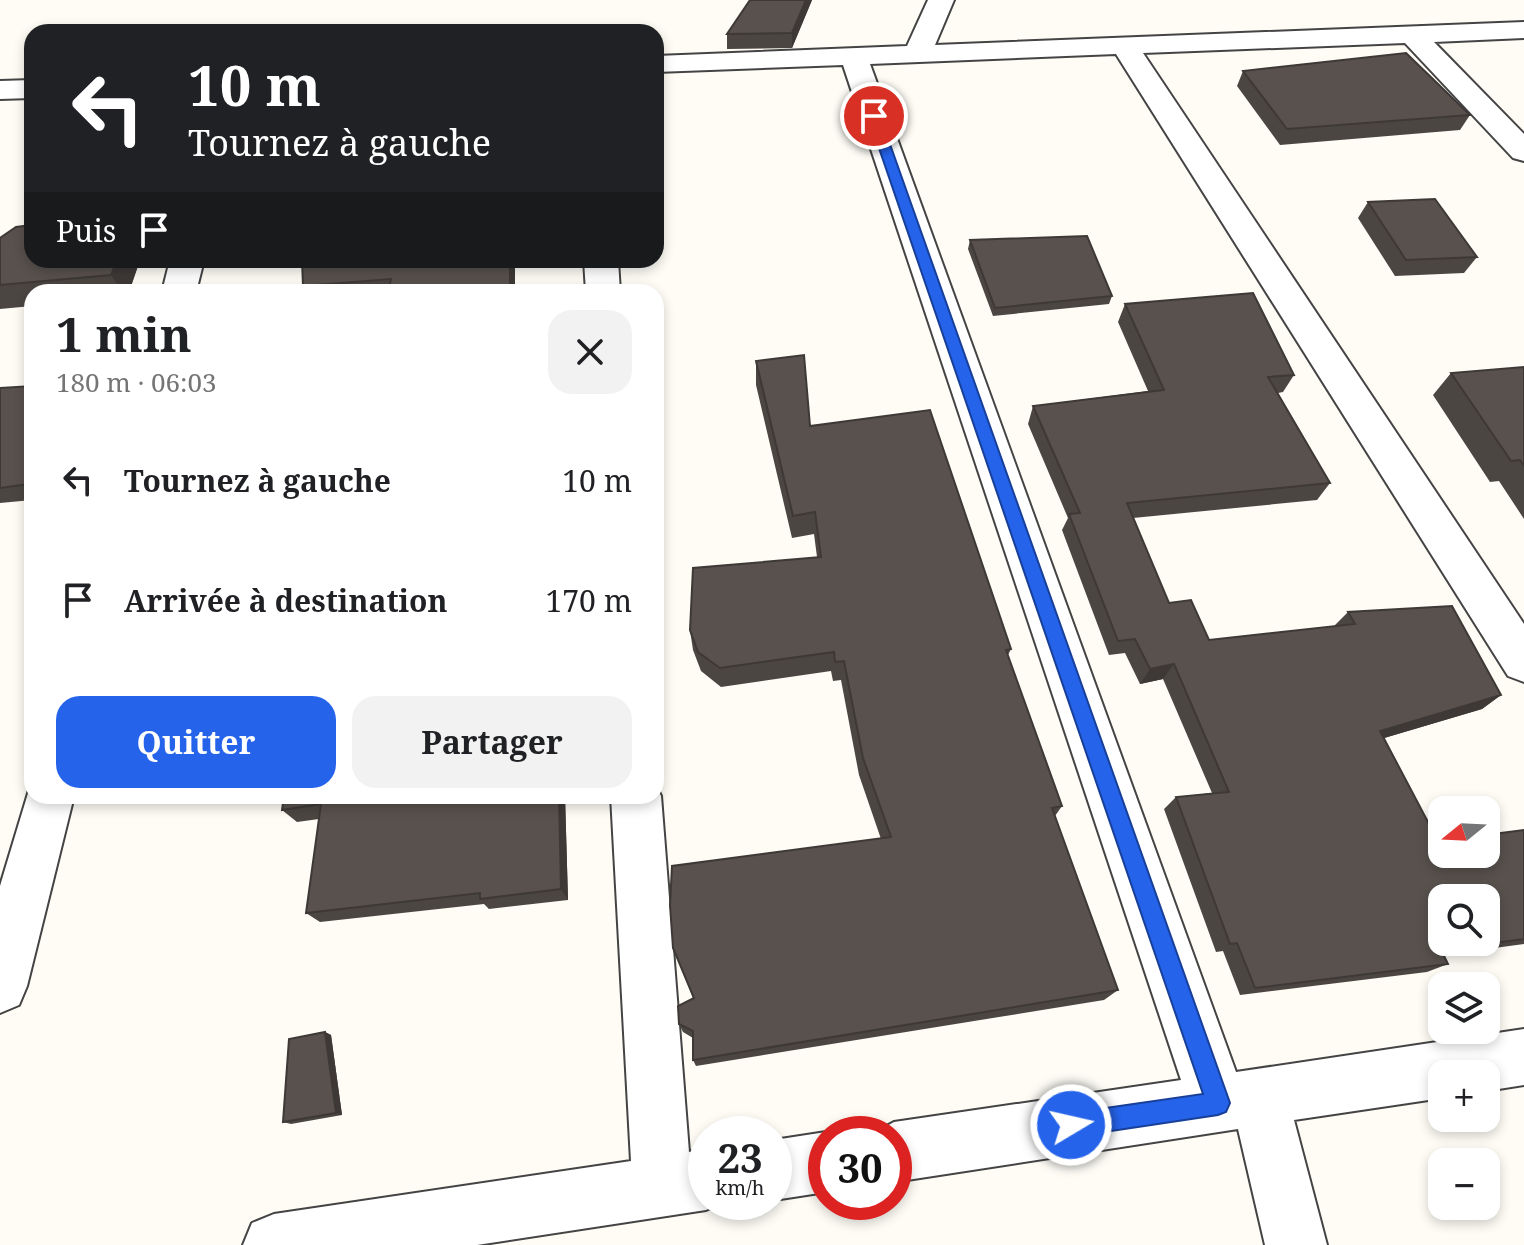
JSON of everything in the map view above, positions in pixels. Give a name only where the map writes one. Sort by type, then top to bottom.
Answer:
[{"type":"street","points":[[917,54],[941,0]]},
{"type":"street","points":[[664,64],[1524,30]]},
{"type":"street","points":[[1412,34],[1524,152]]},
{"type":"street","points":[[1125,46],[1524,662]]},
{"type":"street","points":[[854,57],[1239,1100],[1296,1245]]},
{"type":"street","points":[[0,90],[24,89]]},
{"type":"street","points":[[0,986],[47,804]]},
{"type":"street","points":[[274,1245],[684,1183],[637,804]]},
{"type":"street","points":[[912,1149],[1524,1057]]},
{"type":"building","points":[[750,0],[806,0],[792,33],[727,34]]},
{"type":"building","points":[[1406,53],[1470,115],[1287,129],[1243,71]]},
{"type":"building","points":[[1435,199],[1477,257],[1406,260],[1368,202]]},
{"type":"building","points":[[24,226],[24,268],[114,268],[111,275],[0,285],[0,238],[16,227]]},
{"type":"building","points":[[1087,236],[1112,296],[995,308],[970,240]]},
{"type":"building","points":[[302,268],[510,268],[510,284],[390,284],[391,279],[303,284]]},
{"type":"building","points":[[1253,293],[1294,375],[1268,377],[1330,483],[1127,503],[1169,603],[1191,600],[1209,640],[1355,624],[1348,612],[1452,606],[1501,695],[1380,731],[1428,822],[1428,868],[1500,868],[1500,833],[1524,830],[1524,939],[1500,942],[1500,884],[1428,884],[1428,956],[1444,956],[1448,964],[1255,988],[1237,943],[1230,944],[1176,797],[1229,792],[1174,664],[1150,669],[1135,639],[1118,641],[1069,514],[1080,513],[1033,406],[1164,390],[1125,304]]},
{"type":"building","points":[[804,355],[810,426],[930,410],[1011,649],[1006,650],[1062,806],[1052,808],[1118,990],[693,1060],[693,1031],[679,1024],[678,1006],[694,998],[673,948],[670,905],[672,866],[891,837],[863,758],[844,661],[835,662],[834,652],[720,668],[698,652],[690,630],[693,568],[821,557],[815,512],[793,516],[756,361]]},
{"type":"building","points":[[1524,367],[1524,466],[1520,460],[1511,461],[1451,373]]},
{"type":"building","points":[[24,386],[24,485],[0,488],[0,388]]},
{"type":"building","points":[[283,804],[321,804],[282,810]]},
{"type":"building","points":[[321,804],[559,804],[561,889],[480,899],[480,893],[306,913]]},
{"type":"building","points":[[325,1032],[336,1113],[283,1122],[289,1039]]},
{"type":"route","points":[[874,116],[1218,1103],[1071,1125]]}]
